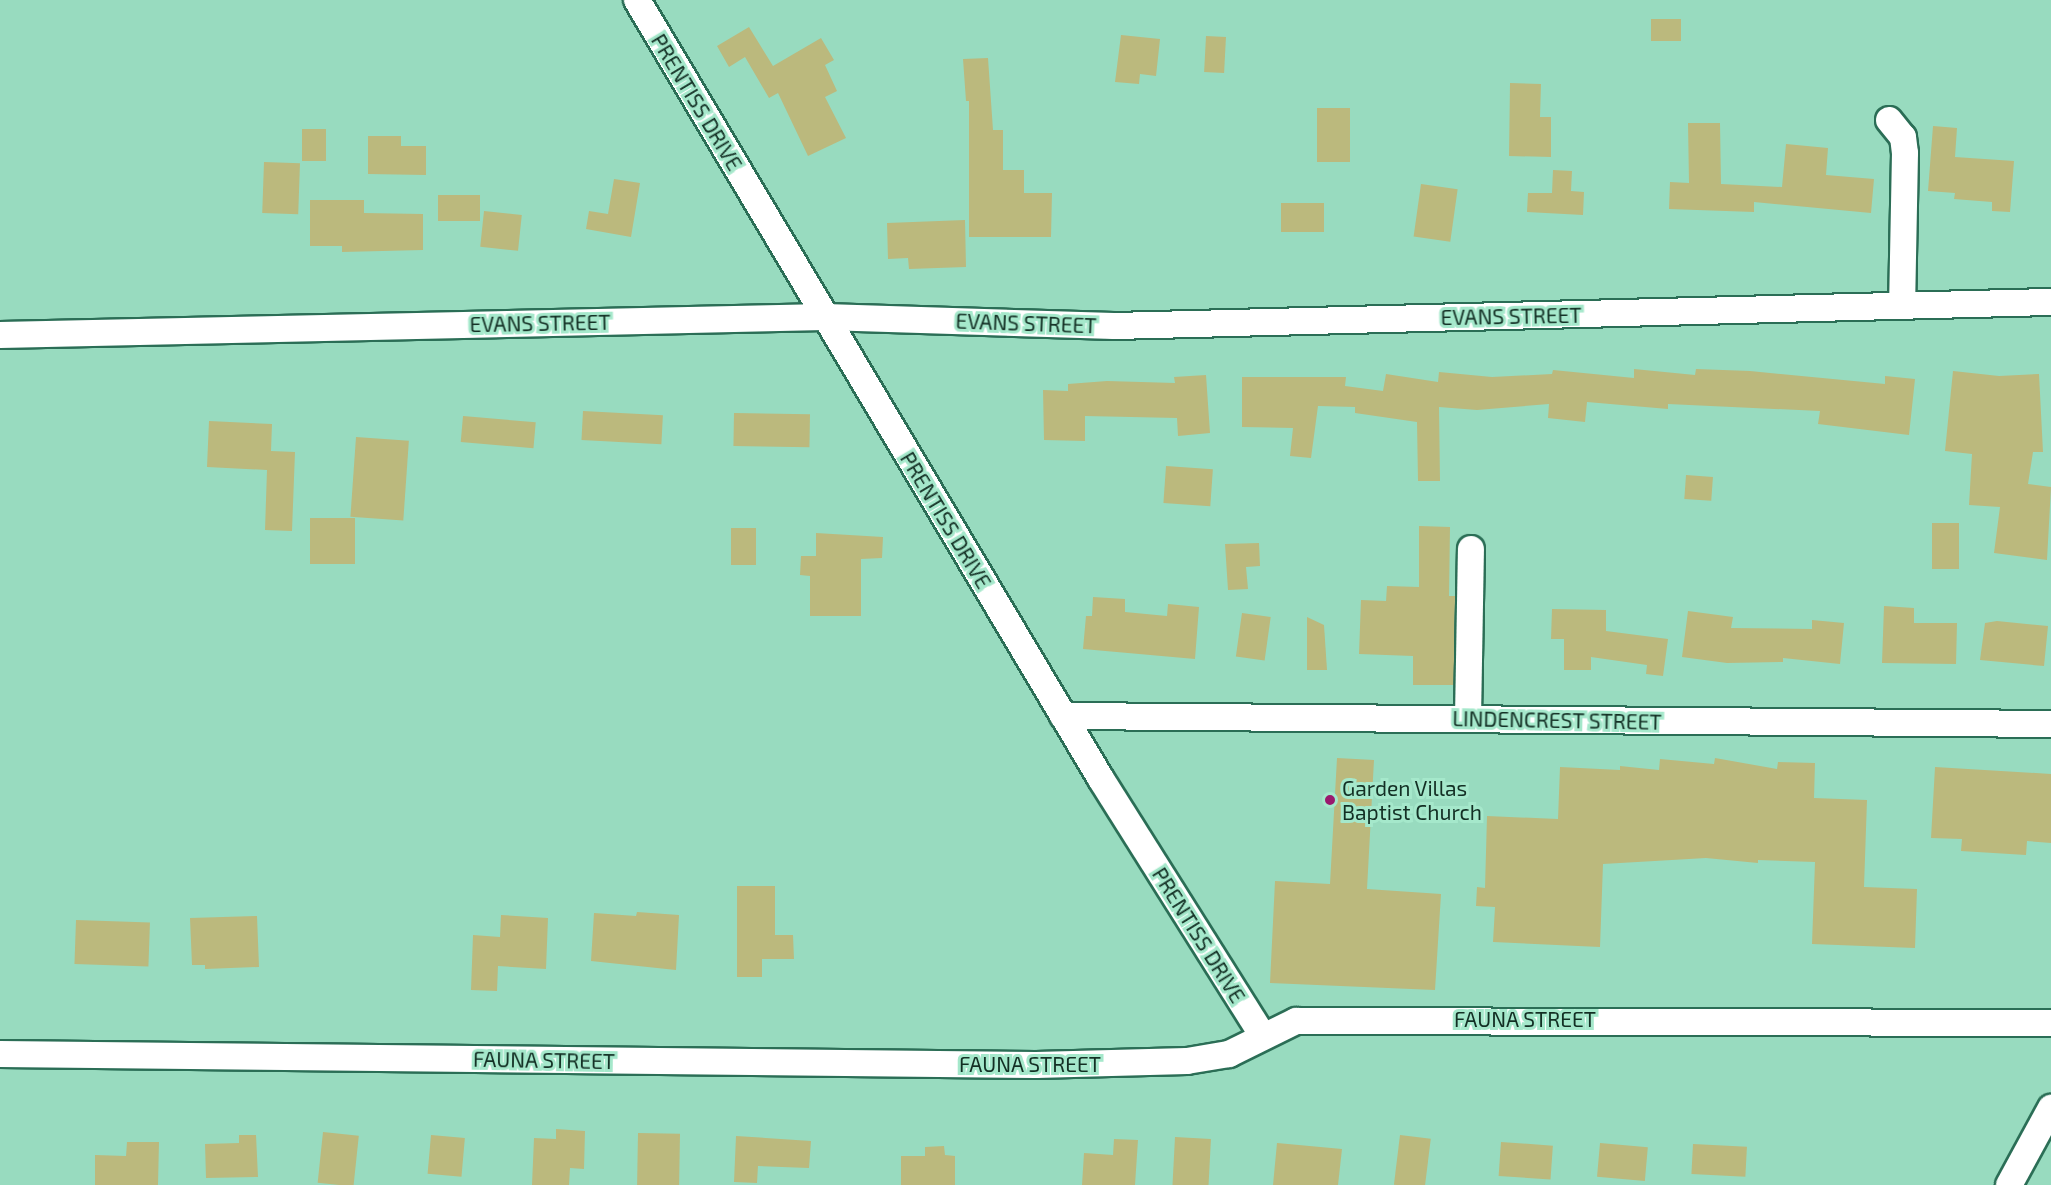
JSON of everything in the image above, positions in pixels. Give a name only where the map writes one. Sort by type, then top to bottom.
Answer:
[{"type":"street","name":"PRENTISS DRIVE","points":[[637,0],[1063,716],[1262,1035]]},
{"type":"street","points":[[1889,120],[1903,137],[1905,153],[1902,306]]},
{"type":"street","name":"EVANS STREET","points":[[0,335],[825,316],[1114,326],[2051,302]]},
{"type":"street","points":[[1468,718],[1471,549]]},
{"type":"street","name":"LINDENCREST STREET","points":[[1063,716],[2051,724]]},
{"type":"street","name":"FAUNA STREET","points":[[0,1054],[1036,1065],[1187,1061],[1229,1054],[1262,1035],[1296,1021],[1318,1020],[2051,1023]]},
{"type":"street","points":[[2009,1185],[2051,1108]]},
{"type":"building","points":[[1651,19],[1681,19],[1681,41],[1651,41]]},
{"type":"building","points":[[749,27],[773,66],[821,38],[834,60],[825,65],[837,91],[825,97],[846,138],[808,156],[778,93],[769,98],[745,57],[729,67],[717,46]]},
{"type":"building","points":[[1121,35],[1160,39],[1156,76],[1140,74],[1139,84],[1115,82]]},
{"type":"building","points":[[1206,36],[1226,37],[1224,73],[1204,72]]},
{"type":"building","points":[[988,58],[993,130],[1003,130],[1003,170],[1024,170],[1024,193],[1052,193],[1051,237],[969,237],[969,101],[966,101],[963,59]]},
{"type":"building","points":[[1510,83],[1541,84],[1540,117],[1551,117],[1551,157],[1509,156]]},
{"type":"building","points":[[1317,108],[1350,108],[1350,162],[1317,162]]},
{"type":"building","points":[[1688,123],[1720,123],[1721,184],[1782,187],[1786,144],[1828,148],[1826,175],[1874,179],[1871,213],[1754,202],[1754,212],[1669,209],[1670,182],[1689,183]]},
{"type":"building","points":[[1933,126],[1957,128],[1955,157],[2014,161],[2010,212],[1992,211],[1992,202],[1954,199],[1955,193],[1928,191]]},
{"type":"building","points":[[302,129],[326,129],[326,161],[302,161]]},
{"type":"building","points":[[368,136],[401,136],[401,146],[426,146],[426,175],[368,174]]},
{"type":"building","points":[[264,162],[300,163],[298,214],[262,213]]},
{"type":"building","points":[[1553,170],[1572,171],[1571,191],[1584,192],[1583,215],[1527,212],[1528,193],[1552,193]]},
{"type":"building","points":[[614,179],[640,183],[631,237],[586,229],[589,211],[608,214]]},
{"type":"building","points":[[1421,184],[1458,189],[1450,242],[1414,236]]},
{"type":"building","points":[[438,195],[480,195],[480,221],[438,221]]},
{"type":"building","points":[[310,200],[364,200],[364,213],[423,214],[423,250],[342,252],[342,246],[310,246]]},
{"type":"building","points":[[1281,203],[1324,203],[1324,232],[1281,232]]},
{"type":"building","points":[[484,211],[522,215],[518,251],[480,247]]},
{"type":"building","points":[[965,220],[966,267],[909,269],[908,258],[888,259],[887,223]]},
{"type":"building","points":[[1634,369],[1695,375],[1696,369],[1750,371],[1885,384],[1885,376],[1915,379],[1909,435],[1818,424],[1820,411],[1668,404],[1668,409],[1587,402],[1585,422],[1548,418],[1549,404],[1477,410],[1439,407],[1440,481],[1418,481],[1417,422],[1355,413],[1355,407],[1318,406],[1311,458],[1290,456],[1293,428],[1242,427],[1242,377],[1346,377],[1345,386],[1383,391],[1386,374],[1438,382],[1439,372],[1492,377],[1552,374],[1553,370],[1634,378]]},
{"type":"building","points":[[1953,371],[1999,376],[2039,374],[2043,452],[2033,452],[2028,484],[2051,487],[2047,560],[1994,553],[2000,507],[1969,505],[1972,454],[1945,451]]},
{"type":"building","points":[[1206,375],[1210,433],[1178,436],[1177,418],[1085,416],[1085,441],[1044,440],[1043,390],[1068,391],[1068,384],[1107,381],[1175,383],[1174,377]]},
{"type":"building","points":[[583,411],[663,415],[661,444],[581,440]]},
{"type":"building","points":[[734,413],[810,414],[809,447],[733,446]]},
{"type":"building","points":[[463,416],[536,422],[533,448],[461,442]]},
{"type":"building","points":[[209,421],[272,424],[271,451],[295,452],[292,531],[265,530],[267,470],[207,467]]},
{"type":"building","points":[[356,437],[409,441],[403,521],[350,517]]},
{"type":"building","points":[[1166,466],[1213,469],[1210,506],[1163,503]]},
{"type":"building","points":[[1686,475],[1713,477],[1711,501],[1684,499]]},
{"type":"building","points":[[310,518],[355,518],[355,564],[310,564]]},
{"type":"building","points":[[1932,523],[1959,523],[1959,569],[1932,569]]},
{"type":"building","points":[[1419,526],[1450,527],[1449,596],[1455,596],[1454,685],[1413,685],[1413,656],[1359,654],[1361,600],[1386,601],[1387,586],[1419,587]]},
{"type":"building","points":[[731,528],[756,528],[756,565],[731,565]]},
{"type":"building","points":[[816,533],[883,537],[882,558],[861,559],[861,616],[810,616],[810,576],[800,575],[801,556],[816,556]]},
{"type":"building","points":[[1259,543],[1260,566],[1246,567],[1248,589],[1228,590],[1225,544]]},
{"type":"building","points":[[1093,597],[1125,599],[1125,612],[1167,616],[1168,604],[1199,607],[1195,659],[1083,649],[1086,616],[1092,616]]},
{"type":"building","points":[[1884,606],[1914,608],[1914,623],[1957,623],[1956,664],[1882,663]]},
{"type":"building","points":[[1552,609],[1606,610],[1606,631],[1668,639],[1663,676],[1646,674],[1647,665],[1591,657],[1591,670],[1564,670],[1564,639],[1551,639]]},
{"type":"building","points":[[1688,611],[1733,617],[1731,628],[1812,629],[1812,620],[1844,623],[1840,664],[1783,658],[1783,662],[1727,663],[1682,657]]},
{"type":"building","points":[[1242,613],[1271,617],[1265,661],[1236,657]]},
{"type":"building","points":[[1307,617],[1324,625],[1327,670],[1307,670]]},
{"type":"building","points":[[1997,621],[2048,626],[2044,666],[1980,660],[1985,623]]},
{"type":"building","points":[[1337,758],[1374,760],[1367,889],[1441,894],[1435,990],[1270,983],[1275,881],[1330,884]]},
{"type":"building","points":[[1715,758],[1777,769],[1778,762],[1815,763],[1814,798],[1867,800],[1864,887],[1917,889],[1915,948],[1812,944],[1815,862],[1758,860],[1758,863],[1706,858],[1603,864],[1600,947],[1493,942],[1495,907],[1476,906],[1477,887],[1485,888],[1487,816],[1558,819],[1560,767],[1620,770],[1620,766],[1659,770],[1660,759],[1714,764]]},
{"type":"building","points":[[1935,767],[2051,774],[2051,843],[2027,841],[2026,855],[1961,851],[1962,839],[1931,838]]},
{"type":"building","points":[[737,886],[775,886],[775,935],[793,935],[794,959],[762,959],[762,977],[737,977]]},
{"type":"building","points":[[637,912],[679,915],[676,970],[591,961],[594,913],[636,916]]},
{"type":"building","points":[[501,915],[548,918],[546,969],[498,966],[497,991],[471,990],[473,935],[500,937]]},
{"type":"building","points":[[257,916],[259,967],[205,969],[205,965],[192,965],[190,918]]},
{"type":"building","points":[[76,920],[150,923],[148,967],[74,964]]},
{"type":"building","points":[[556,1129],[585,1131],[584,1169],[570,1168],[569,1185],[532,1185],[534,1138],[556,1139]]},
{"type":"building","points":[[323,1132],[359,1136],[354,1185],[318,1183]]},
{"type":"building","points":[[638,1133],[680,1134],[679,1185],[637,1185]]},
{"type":"building","points":[[239,1135],[256,1135],[258,1177],[206,1178],[205,1144],[239,1143]]},
{"type":"building","points":[[431,1135],[465,1138],[461,1177],[428,1174]]},
{"type":"building","points":[[1400,1135],[1431,1139],[1425,1185],[1394,1185]]},
{"type":"building","points":[[736,1136],[811,1141],[809,1168],[758,1166],[757,1183],[734,1182]]},
{"type":"building","points":[[1175,1137],[1211,1139],[1209,1185],[1172,1185]]},
{"type":"building","points":[[1114,1139],[1138,1140],[1135,1185],[1082,1185],[1084,1153],[1113,1155]]},
{"type":"building","points":[[127,1142],[159,1142],[158,1185],[95,1185],[95,1155],[126,1156]]},
{"type":"building","points":[[1501,1142],[1553,1146],[1551,1180],[1499,1176]]},
{"type":"building","points":[[1277,1143],[1342,1149],[1338,1185],[1273,1185]]},
{"type":"building","points":[[1600,1143],[1648,1147],[1645,1181],[1597,1177]]},
{"type":"building","points":[[1693,1144],[1747,1147],[1745,1177],[1691,1174]]},
{"type":"building","points":[[944,1146],[945,1155],[955,1156],[955,1185],[901,1185],[901,1156],[925,1156],[925,1147]]},
{"type":"place","name":"Garden Villas Baptist Church","points":[[1330,800]]}]
